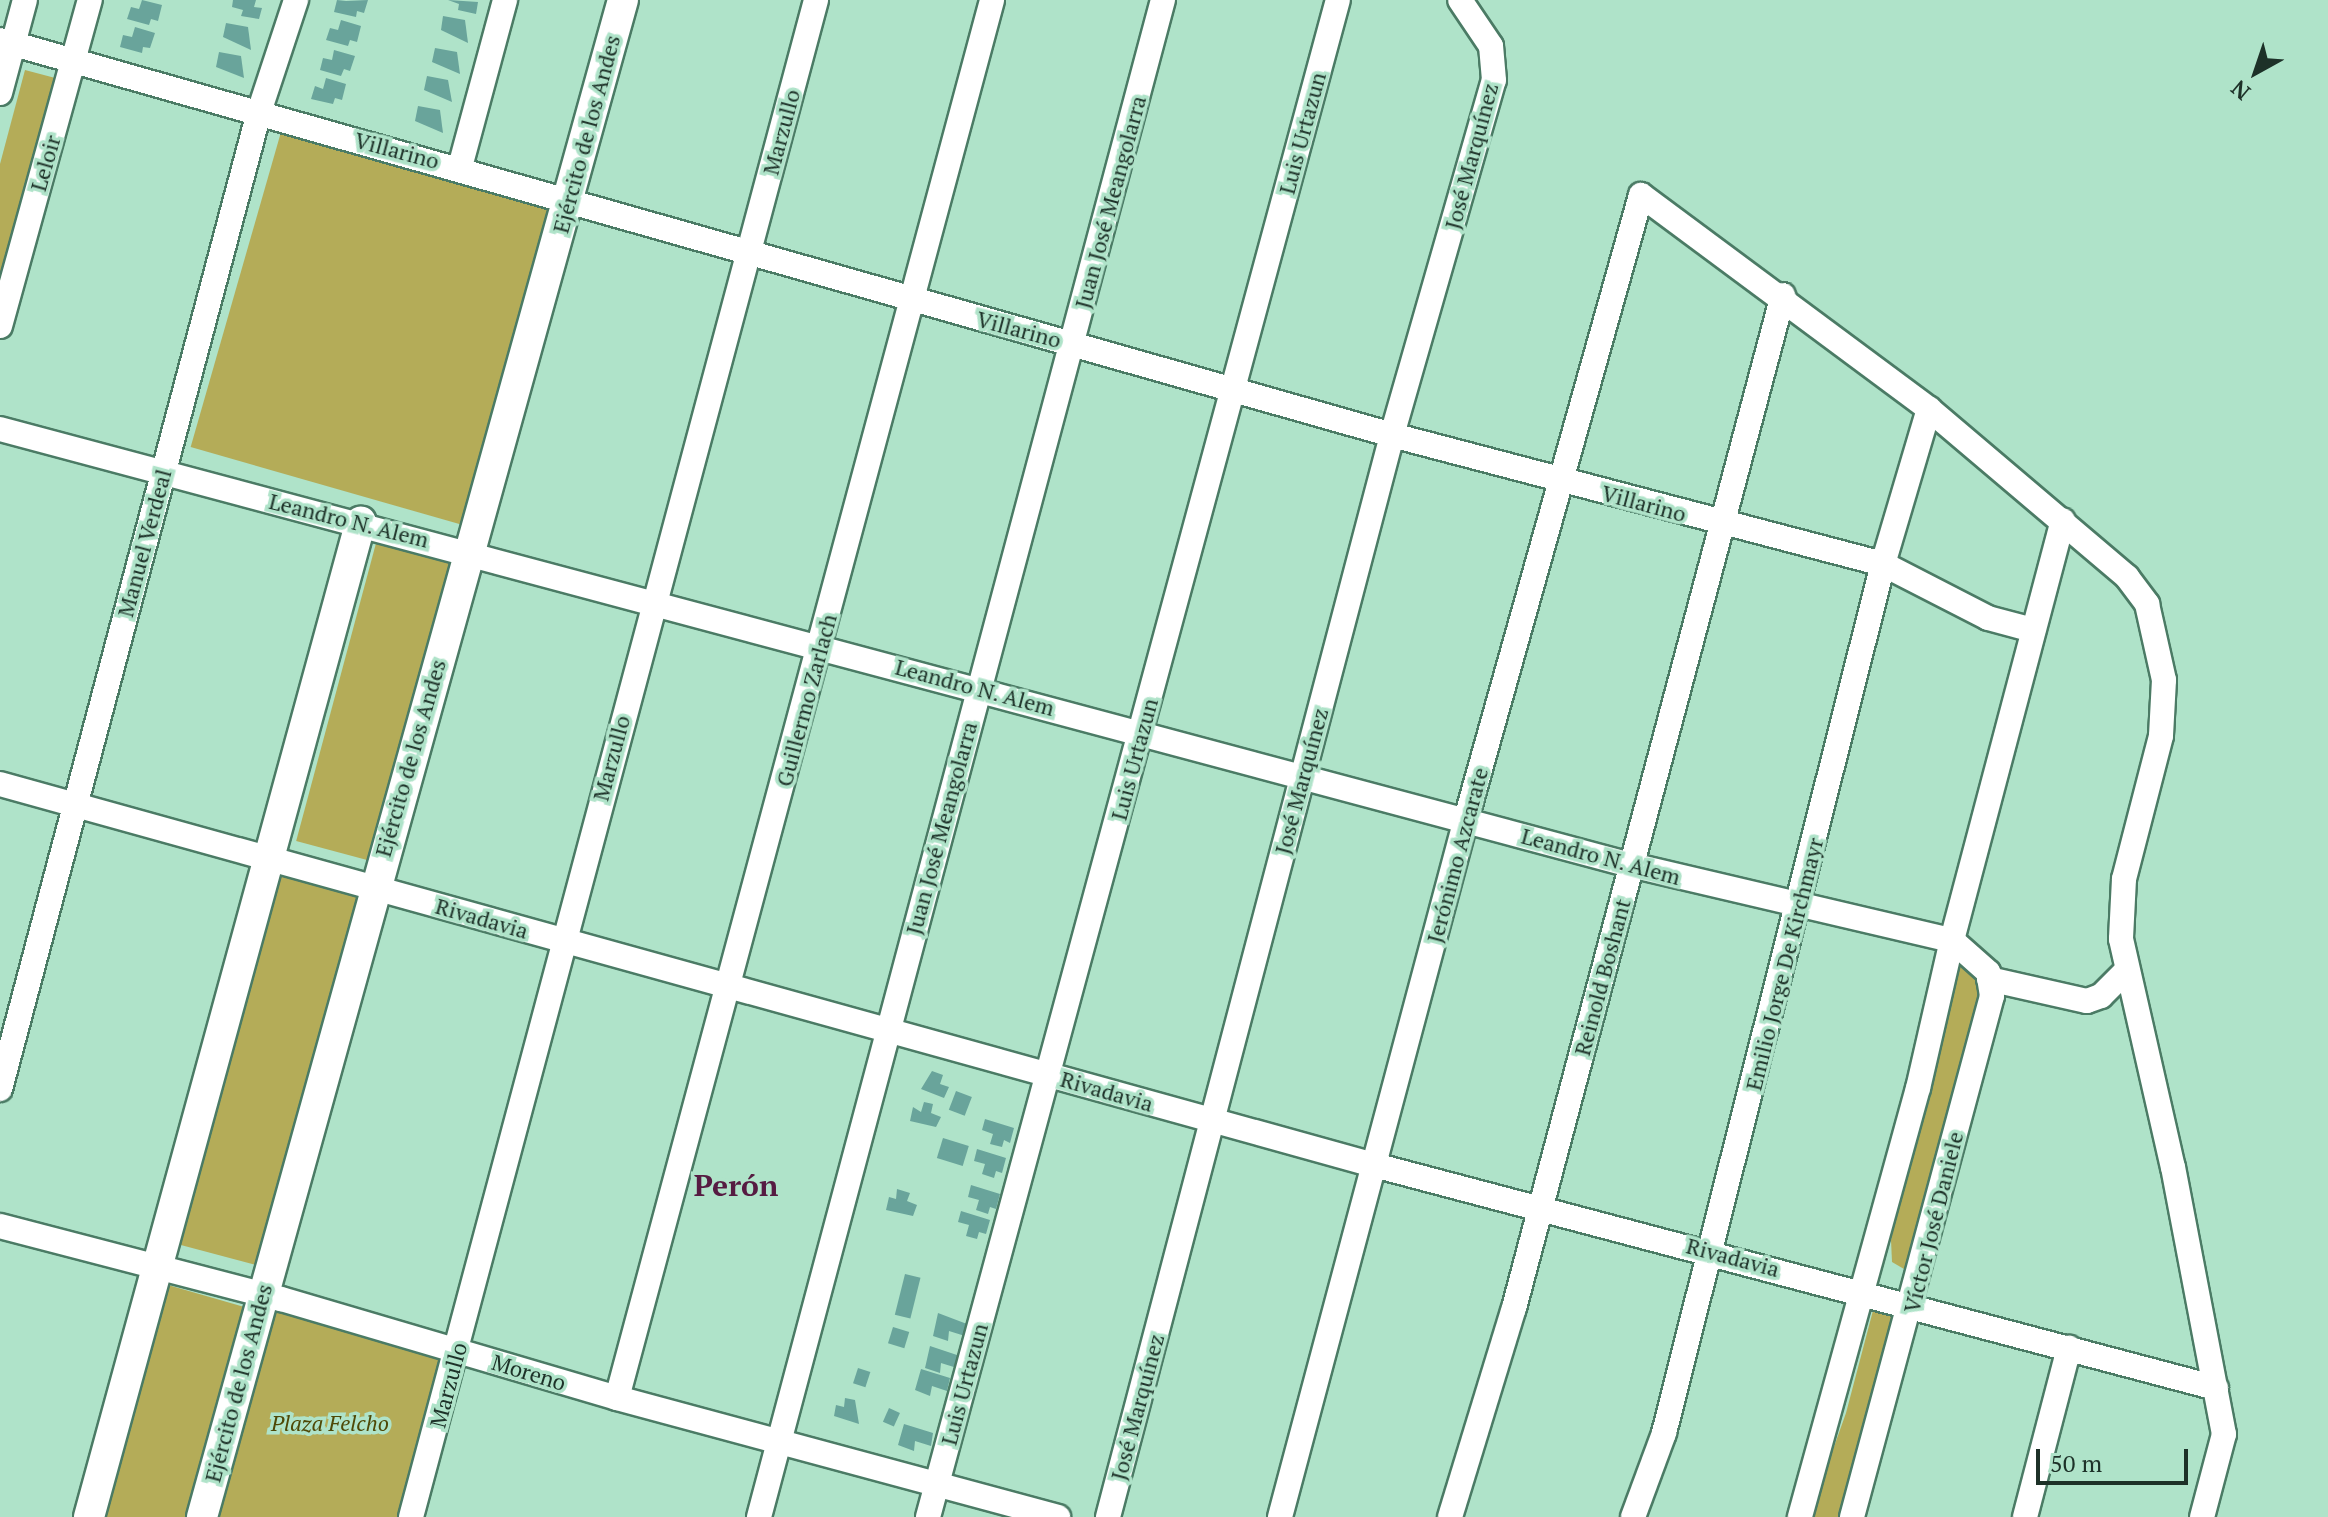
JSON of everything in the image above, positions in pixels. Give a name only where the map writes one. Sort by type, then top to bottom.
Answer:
[{"type":"street","points":[[0,93],[7,42],[25,0]]},
{"type":"street","name":"Leloir","points":[[0,326],[90,0]]},
{"type":"street","name":"Manuel Verdeal","points":[[0,1089],[259,112],[296,0]]},
{"type":"street","points":[[460,167],[505,0]]},
{"type":"street","name":"Ejército de los Andes","points":[[202,1517],[374,887],[623,0]]},
{"type":"street","name":"Marzullo","points":[[411,1517],[562,940],[816,0]]},
{"type":"street","name":"Guillermo Zarlach","points":[[617,1398],[915,302],[992,0]]},
{"type":"street","name":"Juan José Meangolarra","points":[[759,1517],[1163,0]]},
{"type":"street","name":"Luis Urtazun","points":[[928,1517],[1338,0]]},
{"type":"street","name":"José Marquínez","points":[[1108,1517],[1392,435],[1494,80],[1491,46],[1460,0]]},
{"type":"street","name":"Villarino","points":[[7,42],[460,167],[568,202],[915,302],[1235,386],[1392,435],[1883,564],[1988,618],[2033,630]]},
{"type":"street","name":"Jerónimo Azcarate","points":[[1280,1517],[1558,481],[1641,195],[1783,295]]},
{"type":"street","points":[[1783,295],[1929,409],[2063,520],[2127,577],[2147,604],[2164,680],[2161,736],[2122,893],[2126,971],[2173,1167],[2224,1434],[2202,1517]]},
{"type":"street","name":"Reinold Boshant","points":[[1450,1517],[1542,1206],[1783,295]]},
{"type":"street","name":"Emilio Jorge De Kirchmayr","points":[[1633,1517],[1664,1433],[1799,908],[1883,564],[1929,409]]},
{"type":"street","name":"Leandro N. Alem","points":[[0,429],[162,473],[361,521],[1631,865],[1799,908],[1952,940]]},
{"type":"street","points":[[1800,1517],[1864,1291],[1952,940],[2063,520]]},
{"type":"street","points":[[89,1517],[361,521]]},
{"type":"street","name":"Rivadavia","points":[[0,784],[1374,1165],[1864,1291],[2216,1388]]},
{"type":"street","points":[[1952,940],[1988,972],[1989,979],[2087,1001],[2101,996],[2126,971]]},
{"type":"street","name":"Víctor José Daniele","points":[[1852,1517],[1912,1304],[1992,996],[1989,979]]},
{"type":"street","name":"Moreno","points":[[0,1226],[262,1294],[617,1398],[1058,1517]]},
{"type":"street","points":[[2025,1517],[2069,1348]]},
{"type":"green space","points":[[25,70],[59,79],[0,297],[0,164]]},
{"type":"green space","points":[[283,125],[556,203],[464,525],[191,447]]},
{"type":"green space","points":[[379,532],[460,554],[377,863],[296,841]]},
{"type":"green space","points":[[280,875],[360,896],[261,1266],[181,1245]]},
{"type":"green space","points":[[1961,959],[1976,980],[1979,1002],[1917,1258],[1904,1269],[1892,1262],[1891,1240],[1953,961]]},
{"type":"green space","points":[[168,1285],[248,1308],[188,1517],[102,1517]]},
{"type":"green space","points":[[1875,1303],[1904,1308],[1844,1517],[1809,1517],[1846,1413]]},
{"type":"green space","name":"Plaza Felcho","points":[[267,1308],[443,1356],[399,1517],[210,1517]]},
{"type":"building","points":[[142,0],[162,5],[158,21],[151,19],[149,25],[127,19],[131,7],[139,9]]},
{"type":"building","points":[[233,0],[256,0],[254,7],[262,8],[259,19],[241,16],[243,10],[232,7]]},
{"type":"building","points":[[337,0],[368,0],[364,13],[357,11],[356,17],[334,12]]},
{"type":"building","points":[[448,0],[478,2],[476,14],[458,10],[459,4]]},
{"type":"building","points":[[443,16],[465,20],[468,43],[441,30]]},
{"type":"building","points":[[341,20],[361,26],[357,42],[350,40],[348,46],[326,40],[330,28],[338,30]]},
{"type":"building","points":[[226,23],[248,27],[251,50],[223,37]]},
{"type":"building","points":[[135,27],[155,33],[150,48],[143,47],[142,53],[120,47],[123,35],[132,37]]},
{"type":"building","points":[[435,48],[457,52],[460,74],[432,62]]},
{"type":"building","points":[[334,50],[355,56],[350,71],[344,69],[341,76],[320,70],[323,58],[332,60]]},
{"type":"building","points":[[219,52],[241,56],[244,78],[216,67]]},
{"type":"building","points":[[427,76],[448,80],[452,102],[424,90]]},
{"type":"building","points":[[326,78],[346,84],[342,100],[335,98],[333,104],[311,99],[315,86],[323,89]]},
{"type":"building","points":[[418,106],[440,110],[443,133],[415,121]]},
{"type":"building","points":[[932,1071],[943,1075],[940,1084],[949,1087],[944,1098],[921,1089]]},
{"type":"building","points":[[956,1091],[972,1097],[965,1116],[949,1110]]},
{"type":"building","points":[[924,1102],[933,1104],[931,1113],[941,1117],[936,1127],[910,1121],[913,1107],[921,1112]]},
{"type":"building","points":[[985,1119],[1014,1128],[1010,1143],[1004,1140],[1002,1147],[990,1144],[993,1134],[982,1130]]},
{"type":"building","points":[[943,1138],[969,1146],[963,1166],[937,1158]]},
{"type":"building","points":[[977,1149],[1006,1158],[1002,1173],[996,1171],[994,1178],[982,1174],[985,1164],[974,1161]]},
{"type":"building","points":[[971,1185],[1000,1194],[996,1209],[990,1207],[988,1214],[976,1210],[979,1200],[968,1197]]},
{"type":"building","points":[[897,1189],[910,1193],[907,1201],[917,1205],[913,1216],[886,1210],[889,1197],[896,1199]]},
{"type":"building","points":[[961,1211],[990,1220],[986,1234],[979,1232],[977,1239],[966,1236],[969,1225],[958,1222]]},
{"type":"building","points":[[905,1274],[921,1278],[910,1319],[895,1315]]},
{"type":"building","points":[[938,1313],[967,1324],[965,1336],[949,1331],[948,1341],[933,1336]]},
{"type":"building","points":[[893,1327],[909,1332],[904,1348],[888,1343]]},
{"type":"building","points":[[930,1346],[960,1356],[957,1368],[941,1363],[940,1373],[925,1368]]},
{"type":"building","points":[[858,1368],[870,1372],[865,1387],[853,1383]]},
{"type":"building","points":[[921,1369],[950,1378],[947,1391],[932,1386],[930,1396],[915,1390]]},
{"type":"building","points":[[845,1398],[855,1400],[859,1424],[834,1416],[836,1405],[844,1407]]},
{"type":"building","points":[[889,1408],[900,1413],[894,1427],[883,1422]]},
{"type":"building","points":[[904,1424],[933,1433],[931,1446],[915,1441],[914,1451],[898,1445]]},
{"type":"district","name":"Perón","points":[[736,1185]]}]
